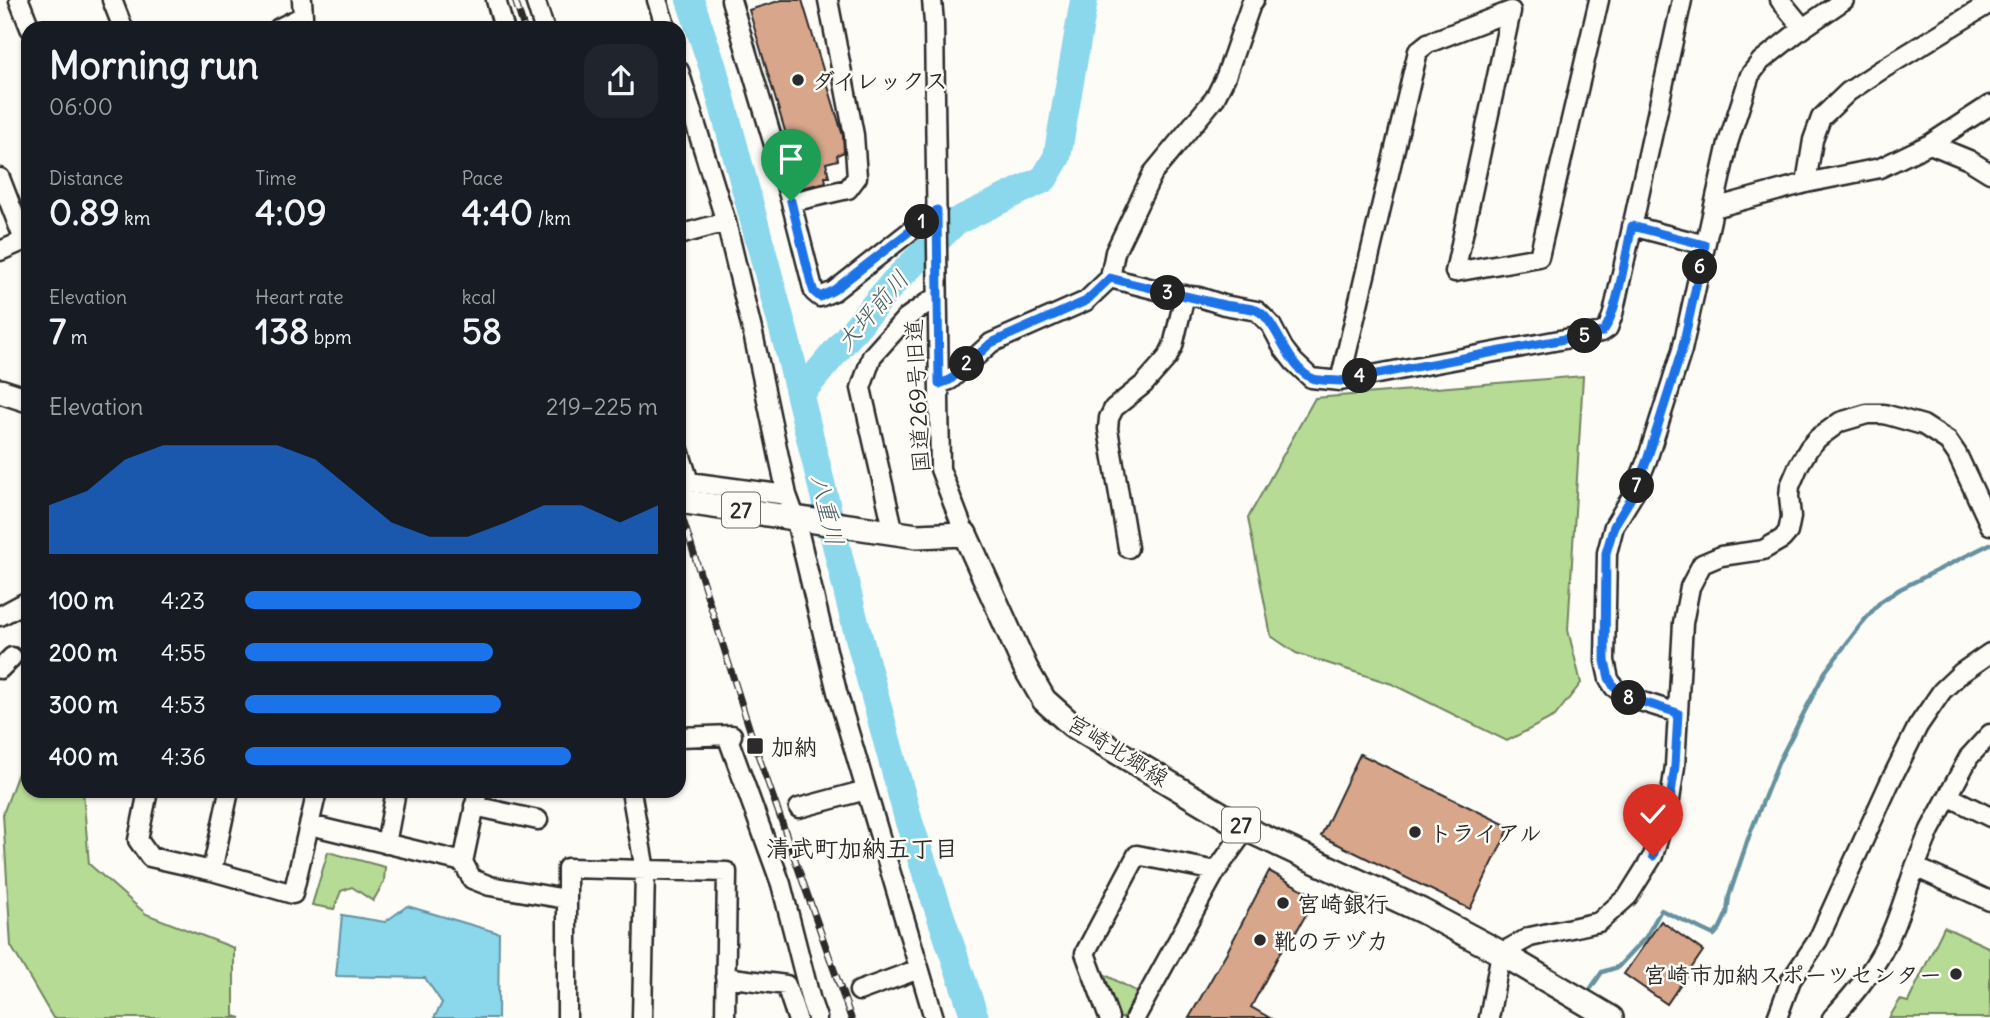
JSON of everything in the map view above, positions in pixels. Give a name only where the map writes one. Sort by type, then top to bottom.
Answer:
[{"type":"main road","points":[[0,391],[21,398]]},
{"type":"main road","name":"27","points":[[686,502],[916,536],[965,534]]},
{"type":"main road","name":"宮崎北郷線","points":[[965,534],[1026,669],[1044,699],[1072,724],[1247,829],[1422,911],[1501,953],[1611,1018]]},
{"type":"street","points":[[19,0],[27,21]]},
{"type":"street","points":[[112,0],[120,21]]},
{"type":"street","points":[[293,21],[303,16],[302,0]]},
{"type":"street","points":[[496,0],[502,21]]},
{"type":"street","points":[[535,0],[542,21]]},
{"type":"street","points":[[657,0],[664,21]]},
{"type":"street","points":[[731,0],[791,201],[814,292],[820,297],[834,290],[937,217]]},
{"type":"street","points":[[791,201],[848,189],[857,177],[854,135],[828,0]]},
{"type":"street","name":"国道269号旧道","points":[[932,0],[940,469],[965,534]]},
{"type":"street","points":[[939,384],[950,380],[991,343],[1086,301],[1110,278],[1115,252],[1153,173],[1209,105],[1226,76],[1254,0]]},
{"type":"street","points":[[1340,381],[1418,51],[1428,43],[1511,11],[1455,272],[1539,257],[1599,0]]},
{"type":"street","points":[[1110,278],[1257,311],[1270,325],[1294,362],[1311,378],[1340,381],[1602,332],[1608,328],[1613,314],[1682,0]]},
{"type":"street","points":[[1780,0],[1803,28]]},
{"type":"street","points":[[1678,713],[1627,697],[1614,687],[1609,678],[1605,661],[1606,553],[1614,526],[1633,495],[1647,460],[1682,350],[1728,143],[1750,75],[1761,61],[1844,0]]},
{"type":"street","points":[[1806,183],[1813,140],[1822,118],[1848,92],[1990,3]]},
{"type":"street","points":[[686,93],[726,222],[787,495],[799,518],[837,692],[933,1018]]},
{"type":"street","points":[[1714,208],[1806,183],[1880,168],[1930,144],[1990,104]]},
{"type":"street","points":[[1930,144],[1969,160],[1990,173]]},
{"type":"street","points":[[0,178],[21,227]]},
{"type":"street","points":[[686,233],[726,222]]},
{"type":"street","points":[[1632,226],[1705,245]]},
{"type":"street","points":[[0,251],[21,241]]},
{"type":"street","points":[[1128,548],[1108,429],[1109,418],[1114,408],[1144,384],[1167,358],[1173,346],[1185,295]]},
{"type":"street","points":[[888,532],[861,388],[872,356],[906,317],[937,296]]},
{"type":"street","points":[[1489,1018],[1501,953],[1530,937],[1599,922],[1629,896],[1653,856],[1670,800],[1675,766],[1683,623],[1690,587],[1702,564],[1721,556],[1763,550],[1782,539],[1788,532],[1791,517],[1789,496],[1796,471],[1809,448],[1824,433],[1840,422],[1867,414],[1884,414],[1910,421],[1939,435],[1948,441],[1957,454],[1990,525]]},
{"type":"street","points":[[686,472],[689,482],[787,495]]},
{"type":"street","points":[[0,616],[21,605]]},
{"type":"street","points":[[1777,1018],[1791,981],[1818,940],[1918,726],[1942,691],[1961,673],[1990,653]]},
{"type":"street","points":[[1832,1018],[1875,965],[1897,918],[1930,830],[1969,757],[1990,734]]},
{"type":"street","points":[[686,737],[732,735],[729,741],[781,884],[817,1018]]},
{"type":"street","points":[[799,808],[866,790]]},
{"type":"street","points":[[1948,796],[1990,817]]},
{"type":"street","points":[[147,798],[138,840],[150,857],[293,894],[316,798]]},
{"type":"street","points":[[212,871],[228,798]]},
{"type":"street","points":[[386,844],[395,798]]},
{"type":"street","points":[[632,798],[645,870],[642,1018]]},
{"type":"street","points":[[538,820],[476,799],[463,862],[472,879],[490,886],[566,899]]},
{"type":"street","points":[[310,825],[463,862]]},
{"type":"street","points":[[1135,1018],[1216,871],[1247,829]]},
{"type":"street","points":[[1109,1018],[1085,953],[1137,855],[1216,871]]},
{"type":"street","points":[[1915,867],[1990,901]]},
{"type":"street","points":[[567,1018],[567,868],[727,872],[724,1018]]},
{"type":"street","points":[[859,991],[919,969]]},
{"type":"street","points":[[725,977],[786,985],[797,1018]]},
{"type":"green space","points":[[1583,376],[1568,630],[1581,683],[1555,716],[1507,741],[1392,684],[1296,653],[1271,636],[1248,518],[1315,398]]},
{"type":"green space","points":[[21,765],[21,798],[84,798],[89,864],[146,914],[234,948],[234,1016],[241,1018],[53,1018],[11,946],[3,814]]},
{"type":"green space","points":[[328,852],[385,867],[384,882],[373,901],[352,887],[341,891],[334,909],[312,905]]},
{"type":"green space","name":"宮崎市加納スポーツセンター","points":[[1944,927],[1990,948],[1990,1018],[1889,1018],[1900,1000],[1908,1002]]},
{"type":"green space","points":[[1098,971],[1143,995],[1130,1018],[1119,1018],[1115,1015]]},
{"type":"water","points":[[407,906],[499,933],[498,1018],[434,1018],[442,1003],[425,978],[336,976],[342,915],[385,922]]},
{"type":"building","name":"ダイレックス","points":[[782,0],[802,0],[843,136],[844,152],[837,155],[838,160],[826,163],[829,177],[825,177],[826,182],[802,188],[749,10]]},
{"type":"building","name":"トライアル","points":[[1360,754],[1510,827],[1470,909],[1321,836]]},
{"type":"building","points":[[1269,871],[1316,897],[1295,934],[1291,932],[1251,1007],[1270,1018],[1189,1018],[1228,950]]},
{"type":"building","points":[[1661,921],[1703,951],[1667,1004],[1624,974]]},
{"type":"waterway","name":"八重川","points":[[690,0],[713,68],[789,351],[854,619],[909,822],[975,1018]]},
{"type":"waterway","name":"大坪前川","points":[[801,393],[894,282],[955,222],[1044,179],[1057,157],[1084,0]]},
{"type":"waterway","points":[[1591,988],[1602,972],[1618,967],[1646,937],[1661,910],[1714,935],[1727,913],[1729,896],[1749,836],[1779,761],[1825,672],[1880,602],[1900,589],[1990,544]]},
{"type":"railway","points":[[515,0],[522,21]]},
{"type":"railway","points":[[686,529],[755,746],[851,1018]]},
{"type":"place","name":"ダイレックス","points":[[798,80]]},
{"type":"place","name":"加納","points":[[755,746]]},
{"type":"place","name":"トライアル","points":[[1415,832]]},
{"type":"place","name":"宮崎銀行","points":[[1283,903]]},
{"type":"place","name":"靴のテヅカ","points":[[1260,940]]},
{"type":"place","name":"宮崎市加納スポーツセンター","points":[[1956,974]]},
{"type":"district","name":"清武町加納五丁目","points":[[862,848]]},
{"type":"route","points":[[791,201],[811,283],[814,292],[820,297],[834,290],[937,210],[939,384],[950,380],[991,343],[1086,301],[1110,278],[1257,311],[1270,325],[1294,362],[1311,378],[1340,381],[1602,332],[1608,328],[1613,314],[1632,226],[1705,245],[1682,350],[1647,460],[1633,495],[1614,526],[1606,553],[1605,661],[1609,678],[1614,687],[1627,697],[1678,713],[1670,800],[1653,856]]}]
